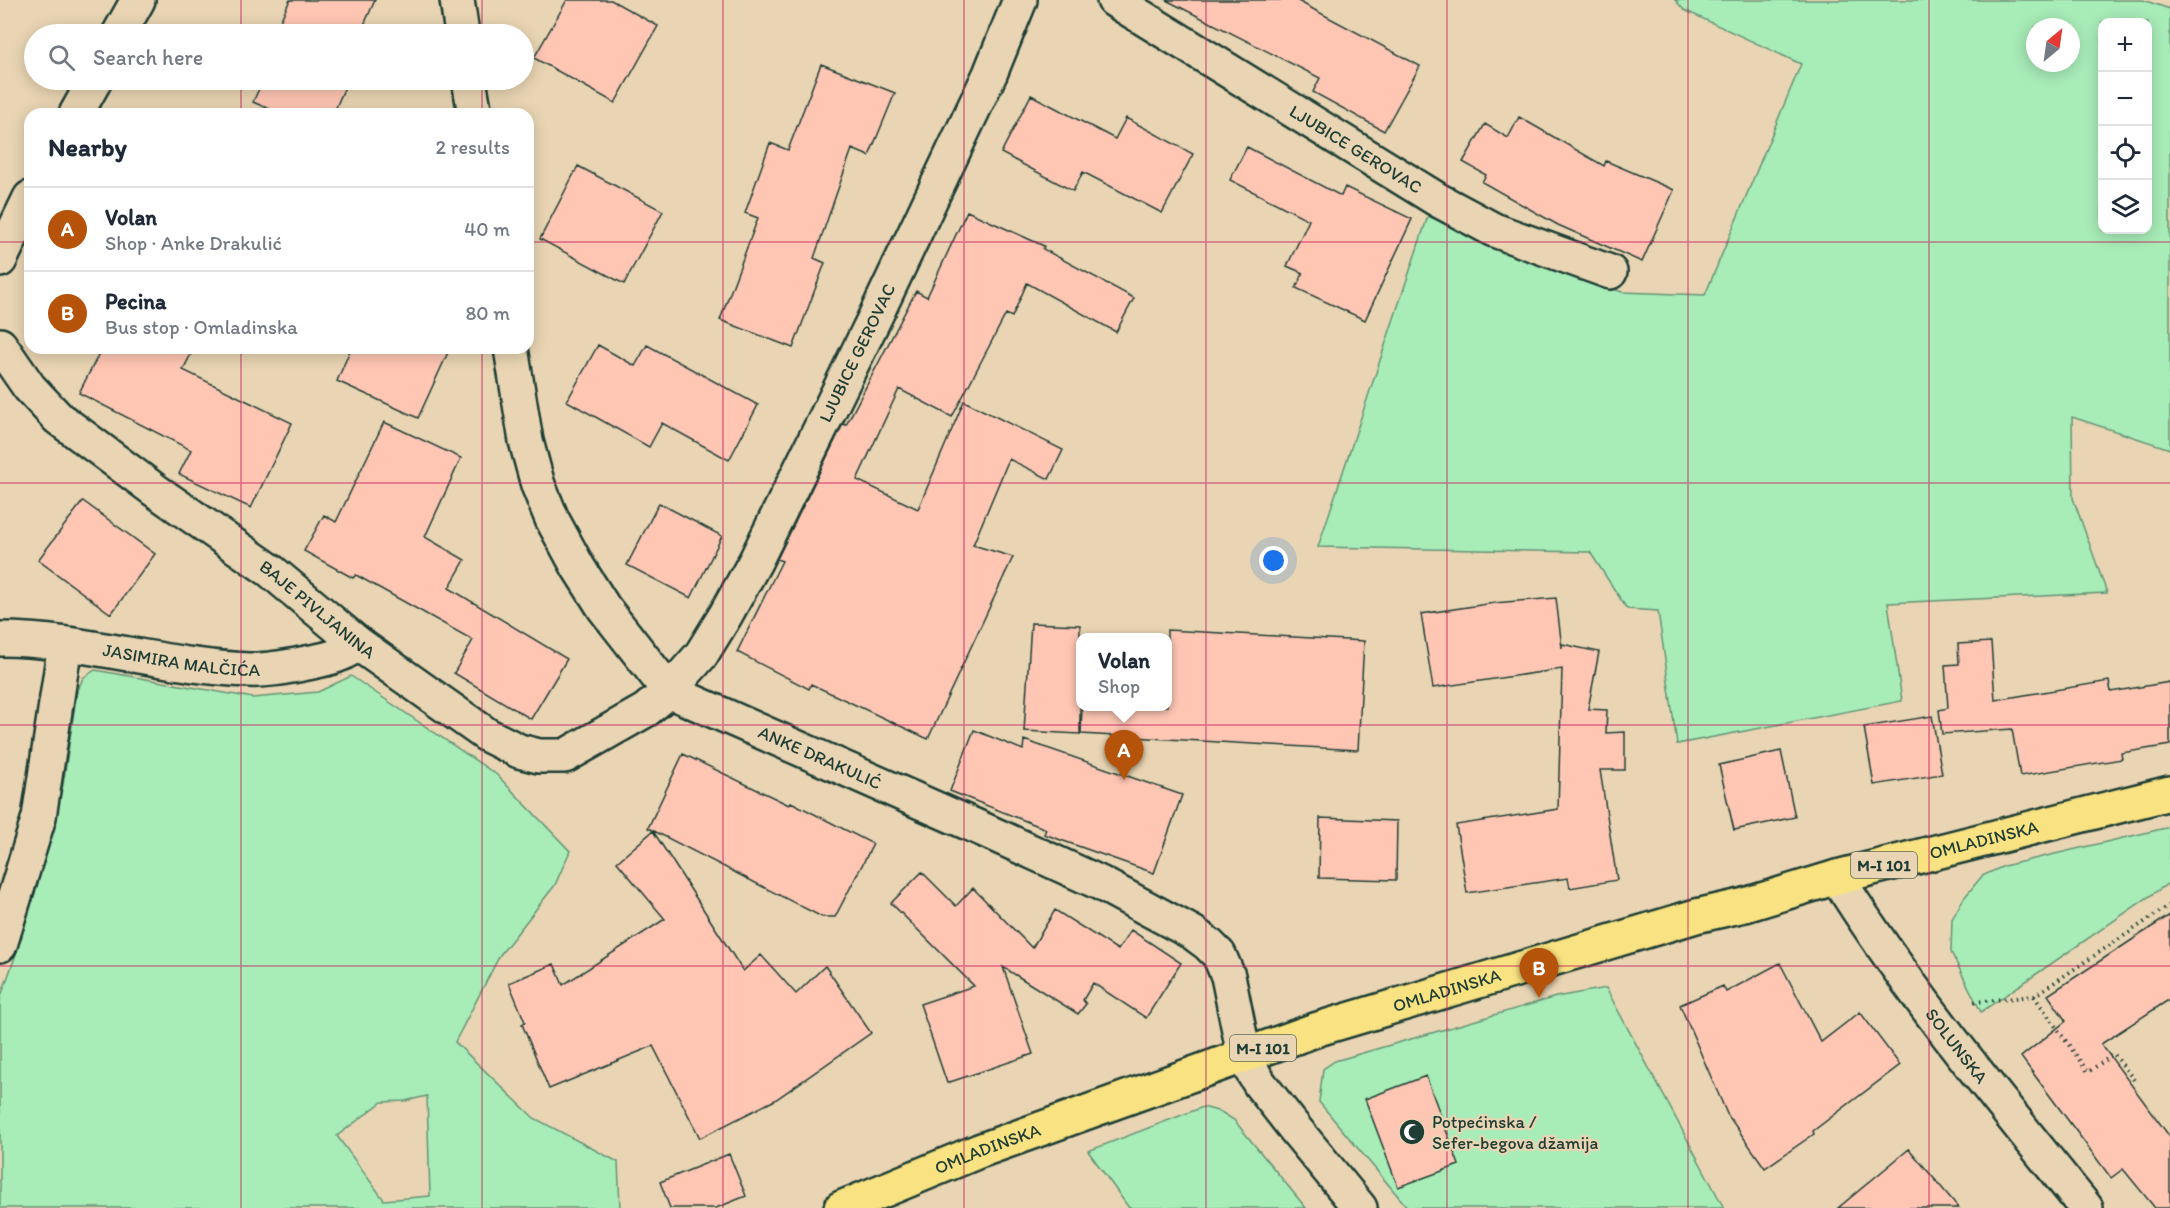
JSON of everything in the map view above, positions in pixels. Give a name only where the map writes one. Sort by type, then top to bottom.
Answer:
[{"type":"main road","name":"OMLADINSKA","points":[[841,1208],[979,1151],[1318,1029],[1837,877],[2170,793]]},
{"type":"street","points":[[125,24],[138,0]]},
{"type":"street","points":[[457,0],[461,24]]},
{"type":"street","name":"LJUBICE GEROVAC","points":[[669,691],[701,655],[756,560],[990,74],[1020,0]]},
{"type":"street","name":"LJUBICE GEROVAC","points":[[1114,0],[1438,200],[1494,230],[1610,272]]},
{"type":"street","points":[[79,108],[89,90]]},
{"type":"street","points":[[471,90],[474,108]]},
{"type":"street","points":[[0,260],[24,210]]},
{"type":"street","name":"BAJE PIVLJANINA","points":[[0,345],[29,387],[58,418],[156,491],[271,571],[357,643],[487,735],[519,751],[539,756],[565,756],[583,748],[646,710],[669,691]]},
{"type":"street","name":"ANKE DRAKULIĆ","points":[[513,354],[526,441],[538,485],[552,519],[604,608],[669,691],[1068,869],[1193,933],[1219,955],[1228,976],[1244,1055],[1260,1084],[1360,1208]]},
{"type":"street","name":"JASIMIRA MALČIĆA","points":[[0,639],[65,644],[250,670],[284,668],[324,660],[350,650],[357,643]]},
{"type":"street","points":[[0,945],[39,817],[65,644]]},
{"type":"street","name":"SOLUNSKA","points":[[1837,877],[1859,912],[1940,1026],[2086,1208]]},
{"type":"path","points":[[1966,1003],[2034,996],[2170,905]]},
{"type":"path","points":[[2034,996],[2088,1072],[2114,1054],[2134,1080]]},
{"type":"green space","points":[[1675,0],[2143,0],[2170,9],[2170,449],[2072,417],[2073,498],[2107,593],[1888,603],[1902,701],[1677,744],[1658,611],[1627,609],[1590,552],[1318,547],[1428,216],[1526,258],[1622,292],[1705,295],[1801,64],[1684,10]]},
{"type":"green space","points":[[95,670],[253,698],[318,692],[351,676],[497,775],[570,851],[555,885],[500,955],[455,1042],[534,1118],[618,1162],[620,1208],[0,1208],[0,999],[15,957],[63,785],[77,692],[83,678]],"holes":[[[427,1096],[430,1196],[384,1200],[337,1136],[382,1102],[405,1101]]]},
{"type":"green space","points":[[2170,827],[2170,882],[1981,1012],[1951,952],[1952,919],[1964,898],[1982,876],[2004,866]]},
{"type":"green space","points":[[1606,988],[1724,1208],[1408,1208],[1319,1102],[1323,1069],[1335,1061],[1556,997]]},
{"type":"green space","points":[[1203,1107],[1221,1112],[1234,1120],[1306,1208],[1129,1208],[1088,1151]]},
{"type":"building","points":[[290,0],[375,0],[364,24],[279,24]]},
{"type":"building","points":[[567,0],[611,0],[658,26],[615,103],[534,58]]},
{"type":"building","points":[[1166,0],[1296,0],[1420,66],[1384,131],[1313,92],[1320,78]]},
{"type":"building","points":[[821,64],[895,93],[869,156],[852,149],[814,258],[825,263],[793,348],[720,320],[758,218],[745,213],[770,143],[788,150]]},
{"type":"building","points":[[258,90],[344,90],[336,108],[267,108],[253,102]]},
{"type":"building","points":[[1031,95],[1115,139],[1126,118],[1193,154],[1162,213],[1083,172],[1073,191],[1001,153]]},
{"type":"building","points":[[1519,117],[1604,166],[1606,161],[1674,190],[1642,262],[1558,225],[1482,182],[1486,175],[1463,162],[1485,124],[1508,138]]},
{"type":"building","points":[[1247,147],[1341,196],[1345,187],[1412,219],[1365,320],[1296,288],[1303,273],[1287,266],[1309,220],[1230,180]]},
{"type":"building","points":[[578,166],[663,211],[624,284],[540,239]]},
{"type":"building","points":[[967,211],[1044,246],[1043,249],[1134,298],[1116,332],[1027,283],[1012,317],[1006,314],[952,417],[899,389],[857,480],[918,509],[964,401],[1063,450],[1049,479],[1009,459],[973,545],[1013,557],[928,739],[811,684],[809,689],[737,652],[782,561],[777,559],[843,424],[846,425],[916,291],[927,297]]},
{"type":"building","points":[[598,345],[635,366],[647,345],[758,405],[729,460],[662,423],[649,447],[567,401]]},
{"type":"building","points":[[99,354],[191,354],[183,370],[292,423],[251,508],[179,474],[191,450],[79,393]]},
{"type":"building","points":[[348,354],[447,354],[418,418],[337,381]]},
{"type":"building","points":[[384,422],[461,458],[425,537],[465,560],[449,588],[567,659],[531,719],[454,673],[473,640],[356,575],[353,578],[304,551],[324,515],[336,522]]},
{"type":"building","points":[[83,501],[155,554],[111,614],[38,560]]},
{"type":"building","points":[[659,503],[722,536],[691,598],[627,565]]},
{"type":"building","points":[[1556,598],[1562,648],[1562,644],[1599,652],[1588,709],[1607,710],[1606,733],[1625,732],[1625,770],[1600,770],[1617,880],[1570,888],[1568,878],[1467,893],[1456,825],[1558,809],[1562,669],[1433,688],[1421,614],[1494,603]]},
{"type":"building","points":[[1031,623],[1080,625],[1080,633],[1076,633],[1076,711],[1080,711],[1080,734],[1024,731]]},
{"type":"building","points":[[1167,630],[1364,641],[1358,750],[1081,734],[1082,711],[1172,711],[1172,633],[1167,633]]},
{"type":"building","points":[[1991,642],[1995,700],[2109,681],[2111,692],[2170,682],[2170,745],[2121,753],[2122,759],[2020,776],[2012,729],[1942,734],[1939,710],[1948,708],[1945,665],[1959,664],[1958,644]]},
{"type":"building","points":[[1932,716],[1942,774],[1874,785],[1864,727]]},
{"type":"building","points":[[974,730],[1023,750],[1024,740],[1182,795],[1154,873],[1044,834],[1046,829],[950,791]]},
{"type":"building","points":[[1781,751],[1795,817],[1734,830],[1719,765]]},
{"type":"building","points":[[683,754],[789,805],[791,802],[873,844],[835,917],[822,917],[648,828]]},
{"type":"building","points":[[1320,818],[1397,821],[1396,880],[1319,878]]},
{"type":"building","points":[[653,831],[743,971],[761,955],[796,994],[825,966],[871,1033],[775,1100],[700,1138],[653,1046],[549,1089],[522,1024],[525,1022],[509,983],[554,964],[563,985],[665,919],[617,862]]},
{"type":"building","points":[[922,872],[956,906],[973,888],[1032,948],[1055,910],[1118,950],[1131,930],[1181,963],[1146,1018],[1093,983],[1083,1000],[1086,1004],[1078,1014],[1003,967],[1033,1054],[947,1083],[920,1004],[974,986],[891,903]]},
{"type":"building","points":[[2170,915],[2170,999],[2101,1044],[2170,1137],[2170,1208],[2155,1208],[2123,1169],[2111,1178],[2021,1057],[2066,1021],[2048,995]]},
{"type":"building","points":[[1780,963],[1821,1042],[1860,1012],[1900,1065],[1813,1131],[1814,1134],[1765,1168],[1727,1114],[1680,1005],[1723,986],[1726,992]]},
{"type":"building","name":"Potpećinska / Sefer-begova džamija","points":[[1426,1076],[1459,1165],[1398,1187],[1365,1099]]},
{"type":"building","points":[[1909,1149],[1959,1208],[1838,1208]]},
{"type":"building","points":[[729,1154],[746,1196],[716,1208],[670,1208],[660,1182]]},
{"type":"place","name":"Volan","points":[[1124,780]]},
{"type":"place","name":"Pecina","points":[[1539,998]]},
{"type":"place","name":"Potpećinska / Sefer-begova džamija","points":[[1412,1132]]}]
